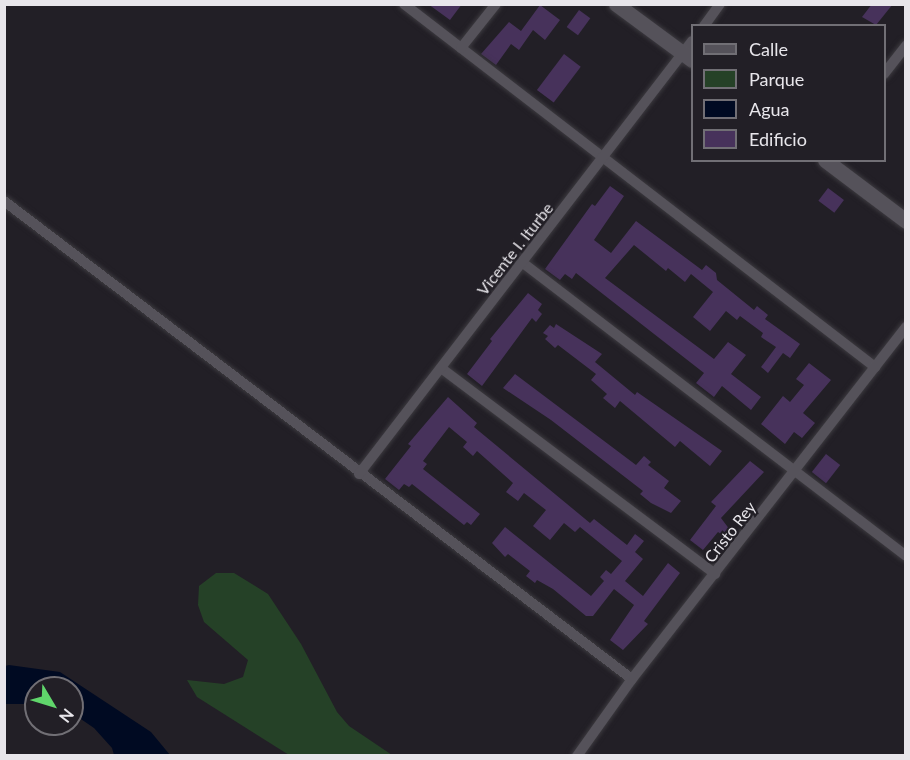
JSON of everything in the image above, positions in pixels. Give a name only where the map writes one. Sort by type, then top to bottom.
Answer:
[{"type":"street","points":[[404,4],[875,367]]},
{"type":"street","points":[[461,48],[496,4]]},
{"type":"street","points":[[616,4],[690,51]]},
{"type":"street","points":[[705,24],[720,4]]},
{"type":"street","points":[[886,73],[906,46]]},
{"type":"street","name":"Vicente I. Iturbe","points":[[359,474],[604,157],[690,51]]},
{"type":"street","points":[[828,162],[906,221]]},
{"type":"street","points":[[4,201],[359,474],[632,679]]},
{"type":"street","points":[[523,263],[906,556]]},
{"type":"street","name":"Cristo Rey","points":[[578,756],[632,679],[796,473],[906,327]]},
{"type":"street","points":[[441,368],[716,574]]},
{"type":"green space","points":[[216,573],[234,573],[268,594],[301,644],[337,712],[349,726],[392,755],[289,755],[197,697],[187,680],[224,684],[243,677],[248,660],[204,622],[198,605],[199,586]]},
{"type":"water","points":[[5,666],[60,672],[66,676],[24,676],[24,704],[5,704]]},
{"type":"water","points":[[84,688],[151,732],[170,755],[114,755],[112,748],[94,728],[84,721]]},
{"type":"building","points":[[428,4],[462,4],[450,20]]},
{"type":"building","points":[[872,4],[893,4],[877,24],[862,17]]},
{"type":"building","points":[[540,5],[560,20],[545,40],[533,30],[519,50],[511,44],[496,65],[481,54],[509,22],[521,31]]},
{"type":"building","points":[[579,10],[590,18],[578,35],[567,27]]},
{"type":"building","points":[[564,54],[581,67],[554,103],[537,90]]},
{"type":"building","points":[[610,186],[624,196],[594,240],[611,253],[636,221],[702,270],[706,265],[716,273],[717,280],[754,310],[757,306],[768,315],[765,319],[800,344],[790,358],[783,353],[768,373],[761,367],[776,347],[761,337],[763,333],[740,316],[737,320],[726,311],[710,331],[693,317],[713,292],[691,274],[685,282],[668,268],[666,271],[634,245],[605,278],[714,359],[728,342],[746,355],[731,374],[761,397],[751,410],[722,386],[714,397],[696,383],[704,373],[576,273],[572,279],[565,274],[560,280],[545,269],[592,204],[595,206]]},
{"type":"building","points":[[828,188],[844,200],[834,213],[818,201]]},
{"type":"building","points":[[528,293],[542,304],[538,310],[542,314],[536,322],[532,318],[482,386],[467,374],[492,341],[490,339]]},
{"type":"building","points":[[556,324],[602,354],[595,362],[635,395],[637,392],[722,451],[710,466],[680,441],[675,447],[620,401],[615,408],[603,398],[607,394],[591,380],[596,374],[558,345],[555,348],[545,339],[548,336],[543,333],[550,325],[554,328]]},
{"type":"building","points":[[809,363],[831,380],[803,413],[815,423],[802,438],[794,432],[785,444],[761,424],[783,396],[790,402],[804,385],[796,379]]},
{"type":"building","points":[[515,374],[636,465],[644,456],[651,462],[648,465],[669,481],[664,488],[681,501],[671,513],[651,503],[640,494],[643,491],[551,420],[503,388]]},
{"type":"building","points":[[448,397],[477,423],[474,427],[590,523],[594,519],[627,545],[635,534],[644,541],[635,552],[643,559],[625,581],[643,596],[668,563],[680,573],[644,621],[648,624],[623,650],[610,640],[634,605],[614,589],[593,616],[586,616],[553,589],[537,580],[535,583],[526,576],[530,571],[508,554],[505,557],[492,543],[505,527],[591,596],[604,581],[600,577],[606,570],[611,574],[622,561],[580,527],[575,532],[564,523],[550,540],[533,526],[546,510],[524,493],[518,501],[506,492],[513,483],[477,451],[473,456],[463,447],[467,442],[449,427],[423,461],[427,464],[423,469],[480,514],[471,525],[467,522],[464,525],[412,484],[409,487],[404,484],[399,490],[385,479],[411,446],[408,444]]},
{"type":"building","points":[[826,454],[840,465],[826,483],[812,472]]},
{"type":"building","points":[[750,461],[764,472],[721,518],[730,530],[725,537],[718,532],[703,550],[690,540],[716,506],[711,502]]}]
